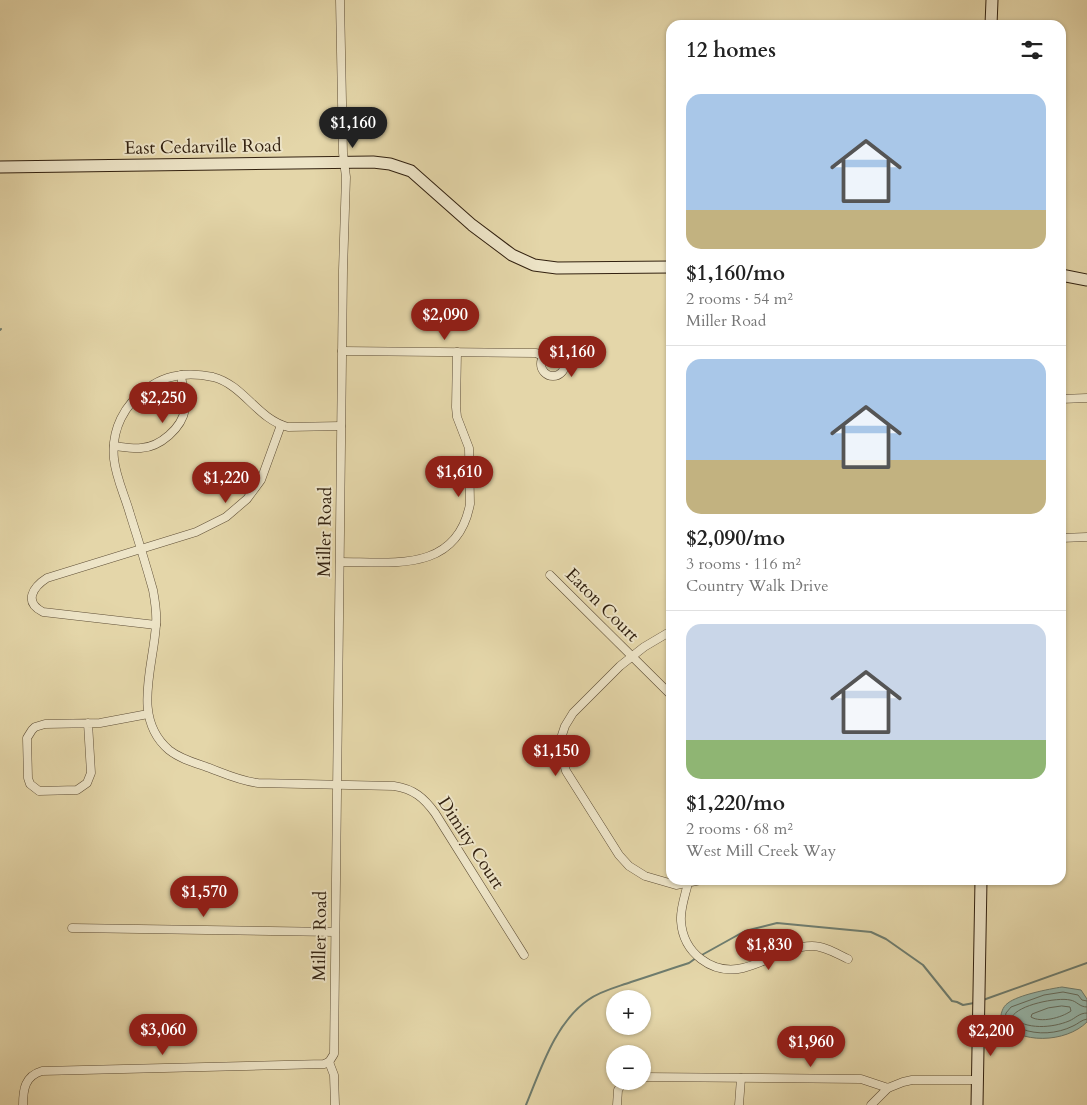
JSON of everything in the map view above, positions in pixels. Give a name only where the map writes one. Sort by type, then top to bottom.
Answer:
[{"type":"street","name":"Miller Road","points":[[329,1062],[334,1054],[342,351],[346,176],[344,162],[340,0]]},
{"type":"street","points":[[991,20],[992,0]]},
{"type":"street","name":"East Cedarville Road","points":[[0,167],[344,162],[390,164],[411,171],[472,225],[512,255],[534,265],[557,268],[666,267]]},
{"type":"street","points":[[1066,277],[1087,280]]},
{"type":"street","points":[[342,351],[536,353],[543,356]]},
{"type":"street","points":[[340,562],[404,563],[422,560],[441,551],[454,540],[460,531],[469,512],[470,504],[469,448],[457,417],[456,408],[457,352]]},
{"type":"street","points":[[88,723],[91,773],[87,784],[77,790],[39,791],[34,788],[28,778],[26,744],[27,738],[35,727],[45,724],[88,723],[100,723],[148,714],[147,692],[156,625],[153,590],[116,468],[114,446],[118,425],[125,410],[141,393],[159,380],[181,375],[197,375],[214,378],[228,384],[240,392],[266,417],[281,425],[288,427],[341,426]]},
{"type":"street","points":[[114,446],[147,447],[160,442],[176,428],[185,410],[181,375]]},
{"type":"street","points":[[1066,399],[1087,398]]},
{"type":"street","points":[[156,625],[43,612],[38,609],[32,600],[32,593],[35,587],[48,578],[202,530],[233,512],[247,499],[261,480],[281,425]]},
{"type":"street","points":[[1066,538],[1087,537]]},
{"type":"street","name":"Eaton Court","points":[[550,575],[666,691]]},
{"type":"street","points":[[666,634],[620,666],[570,718],[565,726],[561,744],[562,762],[566,771],[619,855],[629,866],[645,876],[666,882]]},
{"type":"street","name":"Dimity Court","points":[[148,714],[154,731],[164,745],[175,754],[249,782],[394,786],[412,791],[421,796],[436,814],[524,955]]},
{"type":"street","points":[[688,885],[681,922],[686,941],[700,958],[723,969],[743,968],[792,950],[812,946],[830,950],[848,959]]},
{"type":"street","points":[[976,1105],[981,885]]},
{"type":"street","points":[[72,928],[335,932]]},
{"type":"street","points":[[23,1105],[23,1089],[27,1080],[42,1071],[324,1064],[329,1062],[334,1075],[335,1105]]},
{"type":"street","points":[[651,1077],[861,1079],[888,1088]]},
{"type":"street","points":[[739,1105],[741,1078]]},
{"type":"street","points":[[870,1105],[888,1088],[903,1082],[912,1080],[977,1080]]},
{"type":"street","points":[[618,1090],[618,1105]]},
{"type":"water","points":[[1062,987],[1081,990],[1087,999],[1087,1022],[1078,1029],[1055,1037],[1030,1037],[1008,1029],[1000,1021],[1004,1007],[1013,1000]]},
{"type":"waterway","points":[[700,956],[745,931],[777,923],[871,932],[886,939],[923,965],[952,1001],[963,1005],[974,1003]]},
{"type":"waterway","points":[[526,1105],[550,1048],[566,1021],[576,1010],[588,1000],[603,992],[689,963],[696,958]]},
{"type":"waterway","points":[[983,1000],[1087,963]]}]
